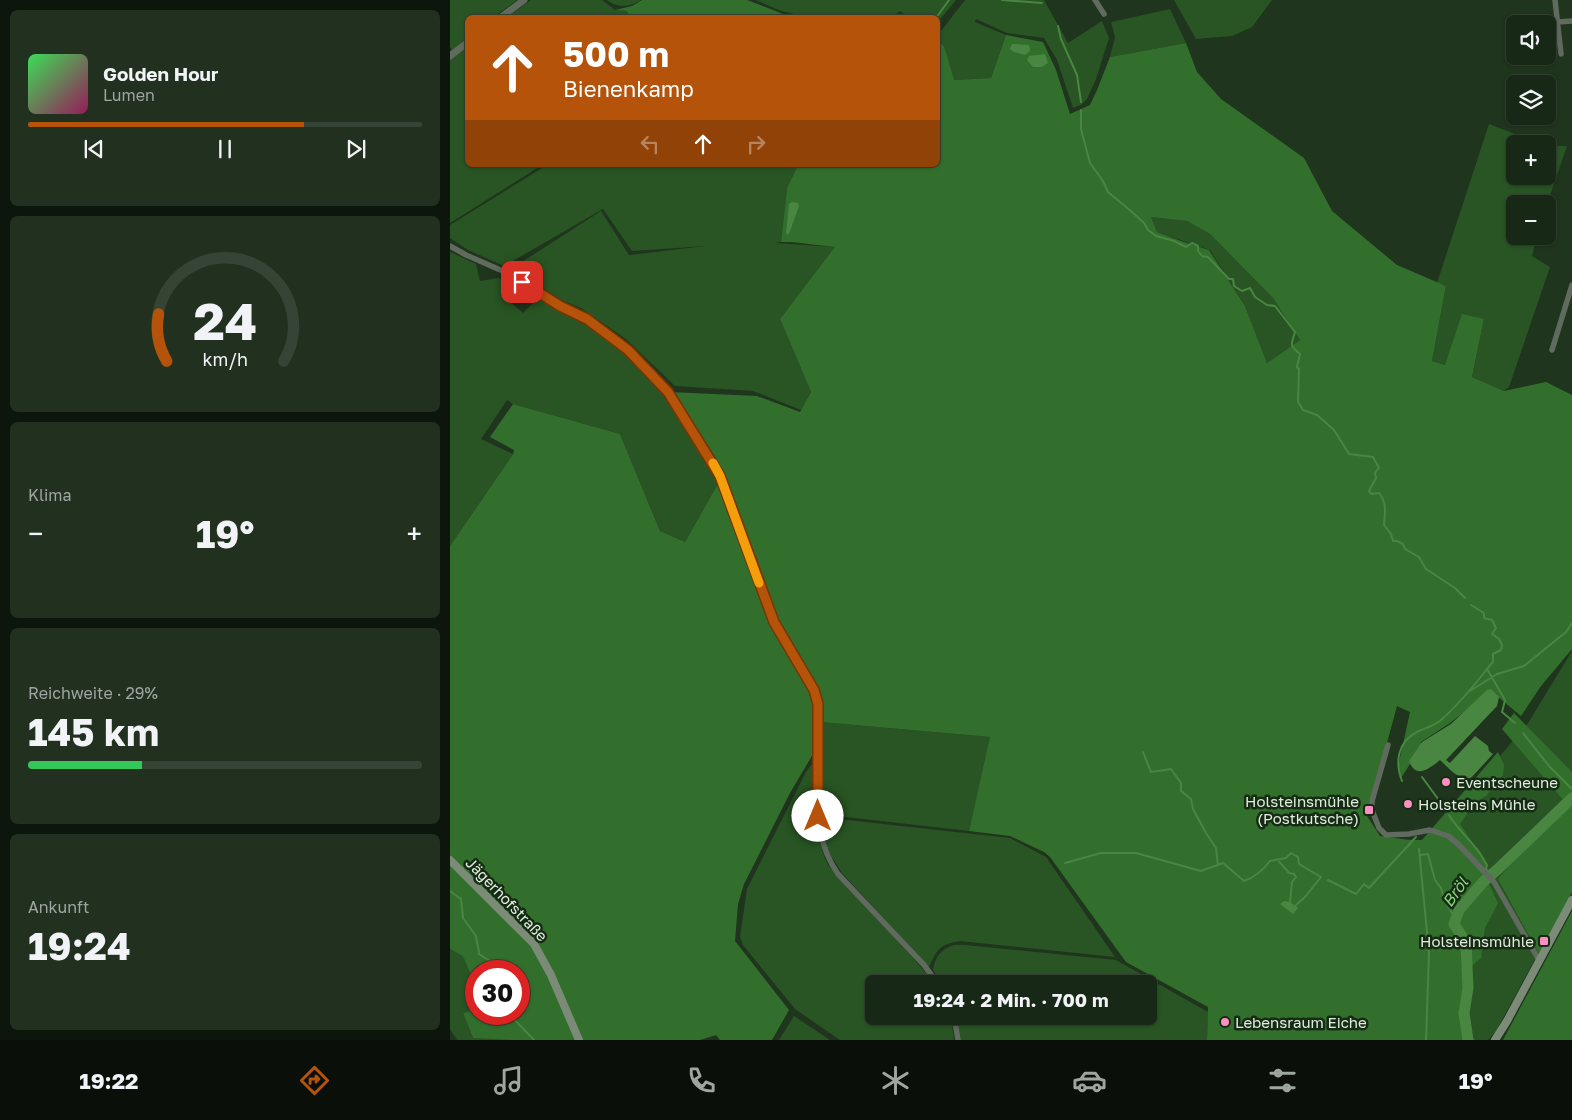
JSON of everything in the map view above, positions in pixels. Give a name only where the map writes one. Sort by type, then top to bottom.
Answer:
[{"type":"main road","name":"Jägerhofstraße","points":[[450,860],[534,944],[551,975],[579,1040]]},
{"type":"main road","points":[[1495,1040],[1540,962],[1572,900]]},
{"type":"street","points":[[504,15],[524,0]]},
{"type":"street","points":[[1094,0],[1104,14]]},
{"type":"street","points":[[1555,0],[1561,54]]},
{"type":"street","points":[[1558,22],[1572,21]]},
{"type":"street","points":[[450,56],[465,44]]},
{"type":"street","points":[[450,246],[505,272],[560,306],[587,319],[628,350],[668,392],[720,476],[774,622],[814,690],[818,704],[818,816],[828,860],[838,874],[931,975]]},
{"type":"street","points":[[1552,350],[1572,286]]},
{"type":"street","points":[[1388,745],[1374,790],[1372,810],[1378,828],[1386,835],[1393,836],[1430,830],[1448,836],[1458,844],[1494,882],[1540,962]]},
{"type":"street","points":[[956,1025],[958,1040]]},
{"type":"shaded area","points":[[450,0],[517,0],[497,15],[465,15],[465,40],[452,50],[450,47]]},
{"type":"shaded area","points":[[531,0],[602,0],[615,10],[627,11],[629,15],[510,15]]},
{"type":"shaded area","points":[[607,0],[641,0],[633,4],[620,6]]},
{"type":"shaded area","points":[[642,0],[747,0],[786,15],[629,15],[627,11],[615,10],[632,6]]},
{"type":"shaded area","points":[[756,0],[956,0],[940,20],[940,15],[906,15],[900,11],[895,15],[798,15],[781,11]]},
{"type":"shaded area","points":[[965,0],[1044,0],[1068,43],[1102,21],[1109,38],[1096,79],[1087,99],[1081,105],[1073,108],[1057,60],[1044,38],[1007,33],[976,19],[975,22],[1006,35],[991,78],[953,80],[944,46],[940,43],[940,32]]},
{"type":"shaded area","points":[[1174,0],[1272,0],[1252,27],[1232,36],[1196,39]]},
{"type":"shaded area","points":[[1170,9],[1186,43],[1110,57],[1115,37],[1111,22]]},
{"type":"shaded area","points":[[1006,35],[1043,42],[1056,70],[1070,114],[1090,105],[1110,57],[1186,43],[1197,72],[1221,99],[1304,158],[1332,211],[1397,265],[1446,286],[1432,361],[1445,365],[1462,314],[1484,319],[1472,377],[1504,391],[1546,382],[1572,395],[1572,649],[1541,686],[1521,716],[1491,691],[1450,723],[1421,742],[1421,747],[1401,778],[1398,767],[1410,712],[1397,706],[1367,816],[1380,836],[1422,840],[1498,752],[1504,765],[1503,775],[1486,796],[1475,802],[1460,824],[1486,863],[1488,882],[1498,903],[1485,928],[1481,958],[1466,971],[1467,1030],[1475,1040],[1207,1040],[1208,1007],[1157,979],[1157,975],[1150,975],[1126,962],[1050,857],[1044,852],[1010,836],[969,831],[990,737],[821,722],[820,705],[775,621],[724,478],[670,392],[757,396],[800,412],[811,392],[780,319],[835,247],[781,242],[787,188],[797,167],[940,167],[940,43],[944,46],[954,80],[991,78]],"holes":[[[1151,217],[1187,221],[1210,234],[1273,298],[1300,340],[1267,363],[1245,306],[1209,250],[1157,232]]]},
{"type":"shaded area","points":[[1012,44],[1029,45],[1030,51],[1025,55],[1014,52],[1010,49]]},
{"type":"shaded area","points":[[465,49],[465,167],[539,167],[450,223],[450,60]]},
{"type":"shaded area","points":[[1045,54],[1048,63],[1042,67],[1033,67],[1027,60],[1029,56]]},
{"type":"shaded area","points":[[1489,124],[1518,135],[1506,135],[1506,185],[1554,185],[1550,195],[1506,195],[1506,245],[1535,245],[1532,256],[1550,267],[1509,387],[1504,391],[1472,377],[1484,319],[1445,365],[1432,361],[1446,286],[1437,283]]},
{"type":"shaded area","points":[[1556,146],[1567,146],[1556,178]]},
{"type":"shaded area","points":[[544,167],[797,167],[787,188],[781,242],[775,243],[836,247],[780,319],[811,392],[801,410],[753,391],[675,386],[626,339],[581,308],[562,300],[511,269],[601,211],[629,255],[706,246],[632,251],[603,209],[504,266],[468,250],[450,238],[450,225]]},
{"type":"shaded area","points":[[792,202],[798,203],[799,206],[789,234],[787,234],[789,204]]},
{"type":"shaded area","points":[[1151,217],[1187,221],[1210,234],[1273,298],[1300,340],[1267,363],[1245,306],[1210,250],[1157,232]]},
{"type":"shaded area","points":[[450,252],[476,264],[480,281],[498,278],[519,286],[509,301],[523,313],[538,298],[583,322],[620,348],[669,395],[720,480],[685,542],[660,531],[620,434],[513,404],[507,400],[481,439],[513,454],[450,546]]},
{"type":"shaded area","points":[[513,404],[620,434],[660,531],[685,542],[720,480],[770,623],[812,691],[814,703],[815,743],[813,754],[790,793],[744,884],[738,904],[735,941],[789,1010],[772,1040],[720,1040],[716,1035],[700,1040],[513,1040],[473,1038],[468,1025],[530,1025],[530,960],[465,961],[463,956],[450,949],[450,546],[513,454],[514,450],[490,437]]},
{"type":"shaded area","points":[[1572,651],[1572,891],[1496,1031],[1488,1040],[1216,1040],[1382,839],[1425,840],[1528,723]]},
{"type":"shaded area","points":[[1491,689],[1499,697],[1497,706],[1446,760],[1450,763],[1475,736],[1488,746],[1489,751],[1493,754],[1471,778],[1457,775],[1440,760],[1423,771],[1415,770],[1409,761],[1422,742],[1451,724],[1487,690]]},
{"type":"shaded area","points":[[1514,713],[1572,772],[1572,892],[1539,954],[1498,879],[1565,802],[1502,729]]},
{"type":"shaded area","points":[[821,722],[991,737],[969,831],[820,814]]},
{"type":"shaded area","points":[[817,757],[817,826],[819,839],[828,865],[927,975],[865,975],[865,1025],[952,1025],[954,1040],[840,1040],[795,1009],[743,945],[740,937],[747,889],[806,772]]},
{"type":"shaded area","points":[[820,817],[1010,838],[1046,857],[1115,957],[960,941],[940,948],[929,967],[842,873],[828,851]]},
{"type":"shaded area","points":[[450,877],[514,960],[476,960],[464,957],[465,1012],[463,1013],[465,1025],[468,1025],[473,1038],[498,1025],[530,1025],[530,981],[575,1040],[457,1040],[450,1029],[450,949],[454,951]]},
{"type":"shaded area","points":[[1284,901],[1290,902],[1298,908],[1293,914],[1280,904]]},
{"type":"shaded area","points":[[1572,911],[1572,1040],[1503,1040]]},
{"type":"shaded area","points":[[965,945],[1116,960],[1143,975],[937,975],[933,970],[937,957],[949,947]]},
{"type":"shaded area","points":[[1157,983],[1208,1012],[1207,1040],[960,1040],[958,1025],[1157,1025]]},
{"type":"shaded area","points":[[794,1016],[830,1040],[779,1040]]},
{"type":"waterway","points":[[938,15],[949,0]]},
{"type":"waterway","points":[[1002,0],[1042,3]]},
{"type":"waterway","points":[[1058,26],[1061,39],[1077,75],[1081,102]]},
{"type":"waterway","points":[[1081,110],[1081,129],[1090,163],[1103,181],[1108,192],[1156,236],[1174,241],[1186,247],[1192,243],[1198,246],[1198,251],[1202,256],[1208,257],[1229,279],[1233,279],[1234,286],[1242,291],[1250,288],[1255,297],[1267,305],[1275,306],[1295,332],[1292,344],[1294,349],[1300,354],[1297,367],[1299,369],[1298,402],[1303,410],[1317,415],[1334,430],[1349,454],[1373,457],[1379,468],[1375,473],[1376,478],[1369,491],[1371,494],[1379,493],[1382,497],[1385,508],[1384,525],[1391,534],[1393,541],[1403,544],[1405,549],[1419,557],[1426,569],[1455,588],[1465,598]]},
{"type":"waterway","points":[[1471,605],[1484,613],[1484,618],[1492,620],[1496,628],[1492,634],[1499,639],[1502,645],[1501,650],[1493,654],[1493,662],[1487,669],[1505,700],[1502,712],[1515,723]]},
{"type":"waterway","points":[[1470,691],[1497,674],[1524,666],[1566,632],[1572,623]]},
{"type":"waterway","points":[[1402,781],[1398,760],[1405,741],[1410,736],[1441,720],[1465,696],[1487,669]]},
{"type":"waterway","points":[[1523,733],[1549,766],[1572,789]]},
{"type":"waterway","points":[[1143,752],[1151,772],[1171,769],[1181,783],[1181,791],[1191,799],[1193,809],[1216,848],[1218,865]]},
{"type":"waterway","points":[[1422,777],[1444,807]]},
{"type":"waterway","name":"Bröl","points":[[1468,1040],[1464,1013],[1468,988],[1466,943],[1454,924],[1459,910],[1484,881],[1572,798]]},
{"type":"waterway","points":[[1449,815],[1478,851],[1487,865],[1486,869],[1491,875]]},
{"type":"waterway","points":[[1328,880],[1356,894],[1364,884],[1369,888],[1416,837]]},
{"type":"waterway","points":[[1419,849],[1429,953],[1426,1040]]},
{"type":"waterway","points":[[1065,863],[1101,853],[1136,853],[1201,871],[1223,863],[1244,881],[1259,873],[1270,861],[1286,858],[1291,853],[1298,857],[1299,864],[1321,877],[1295,906]]},
{"type":"waterway","points":[[1420,855],[1428,854],[1435,880],[1441,888],[1444,899],[1456,920]]},
{"type":"waterway","points":[[1277,859],[1289,873],[1294,874],[1296,877],[1292,882],[1290,902]]},
{"type":"waterway","points":[[450,891],[461,899],[463,918],[476,936],[479,954],[488,960]]},
{"type":"waterway","points":[[520,1025],[534,1040]]},
{"type":"slow traffic","points":[[713,463],[720,476],[759,583]]},
{"type":"place","name":"Eventscheune","points":[[1446,782]]},
{"type":"place","name":"Holsteins Mühle","points":[[1408,804]]},
{"type":"place","name":"Holsteinsmühle (Postkutsche)","points":[[1369,810]]},
{"type":"place","name":"Holsteinsmühle","points":[[1544,941]]},
{"type":"place","name":"Lebensraum Eiche","points":[[1225,1022]]},
{"type":"route","points":[[522,282],[560,306],[587,319],[628,350],[668,392],[720,476],[774,622],[814,690],[818,704],[818,816]]}]
